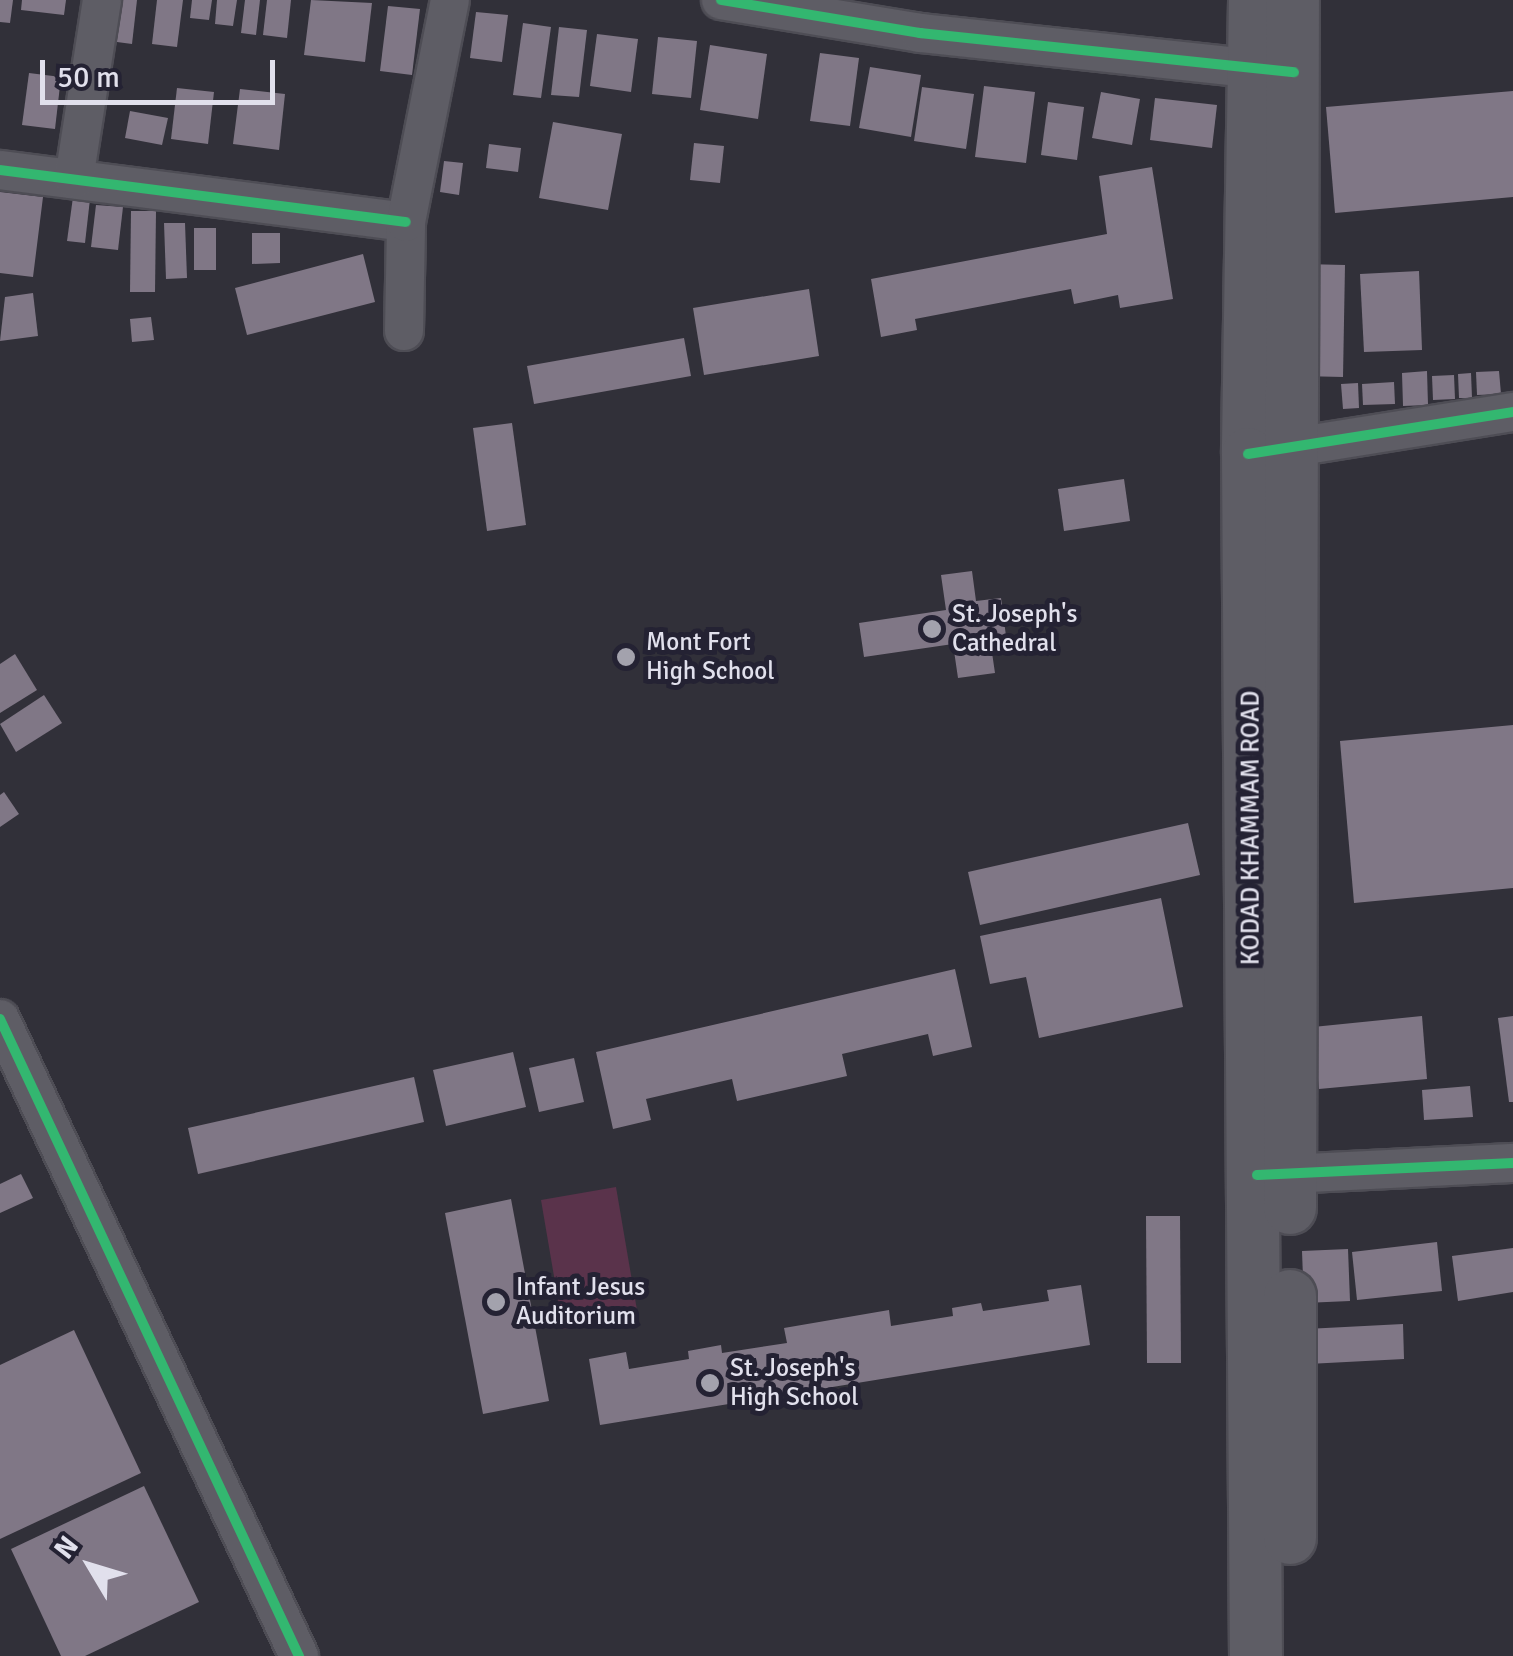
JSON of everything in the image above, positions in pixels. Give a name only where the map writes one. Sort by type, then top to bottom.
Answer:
[{"type":"main road","name":"KODAD KHAMMAM ROAD","points":[[1255,0],[1276,71]]},
{"type":"main road","name":"KODAD KHAMMAM ROAD","points":[[1292,1656],[1273,1175],[1268,451],[1276,71],[1293,0]]},
{"type":"main road","name":"KODAD KHAMMAM ROAD","points":[[1256,1656],[1273,1175]]},
{"type":"street","points":[[74,179],[102,0]]},
{"type":"street","points":[[404,331],[406,222],[450,0]]},
{"type":"street","points":[[722,0],[919,16],[1276,71]]},
{"type":"street","points":[[0,170],[406,222]]},
{"type":"street","points":[[1268,451],[1513,412]]},
{"type":"street","points":[[0,1019],[285,1638],[299,1656]]},
{"type":"street","points":[[1273,1175],[1513,1163]]},
{"type":"shaded area","points":[[616,1187],[638,1316],[563,1329],[541,1200]]},
{"type":"building","points":[[0,0],[13,0],[10,23],[0,22]]},
{"type":"building","points":[[22,0],[66,0],[64,15],[21,10]]},
{"type":"building","points":[[107,0],[137,0],[132,44],[102,40]]},
{"type":"building","points":[[157,0],[183,0],[177,47],[152,44]]},
{"type":"building","points":[[192,0],[212,0],[209,20],[190,18]]},
{"type":"building","points":[[217,0],[237,0],[233,26],[215,24]]},
{"type":"building","points":[[245,0],[260,0],[256,35],[241,33]]},
{"type":"building","points":[[267,0],[291,0],[287,38],[263,35]]},
{"type":"building","points":[[311,0],[372,3],[365,62],[304,55]]},
{"type":"building","points":[[388,6],[420,9],[412,75],[380,71]]},
{"type":"building","points":[[476,12],[508,15],[502,62],[470,58]]},
{"type":"building","points":[[523,23],[551,27],[541,98],[513,95]]},
{"type":"building","points":[[559,27],[587,30],[579,97],[551,95]]},
{"type":"building","points":[[597,34],[638,39],[631,92],[590,86]]},
{"type":"building","points":[[658,37],[697,41],[691,98],[652,94]]},
{"type":"building","points":[[710,45],[767,54],[758,119],[700,110]]},
{"type":"building","points":[[820,53],[859,58],[850,126],[810,121]]},
{"type":"building","points":[[870,67],[921,75],[911,137],[859,128]]},
{"type":"building","points":[[29,73],[61,77],[55,129],[22,125]]},
{"type":"building","points":[[984,86],[1035,92],[1026,163],[975,157]]},
{"type":"building","points":[[922,87],[974,94],[966,149],[914,141]]},
{"type":"building","points":[[177,88],[214,92],[208,144],[171,139]]},
{"type":"building","points":[[240,89],[285,94],[279,150],[233,144]]},
{"type":"building","points":[[1513,91],[1513,197],[1335,213],[1326,107]]},
{"type":"building","points":[[1101,92],[1140,99],[1132,145],[1092,138]]},
{"type":"building","points":[[1155,98],[1217,105],[1212,148],[1150,140]]},
{"type":"building","points":[[1048,102],[1084,107],[1077,160],[1041,155]]},
{"type":"building","points":[[130,111],[168,118],[162,145],[125,138]]},
{"type":"building","points":[[553,122],[622,134],[608,210],[539,198]]},
{"type":"building","points":[[694,143],[724,146],[720,183],[690,180]]},
{"type":"building","points":[[489,144],[521,148],[518,172],[486,168]]},
{"type":"building","points":[[444,161],[463,163],[459,195],[440,192]]},
{"type":"building","points":[[1152,167],[1173,299],[1120,308],[1118,295],[1074,304],[1071,289],[915,319],[917,330],[881,337],[871,279],[1107,234],[1099,176]]},
{"type":"building","points":[[0,192],[43,197],[33,277],[0,273]]},
{"type":"building","points":[[73,197],[90,199],[85,243],[67,241]]},
{"type":"building","points":[[96,205],[123,207],[118,250],[91,247]]},
{"type":"building","points":[[131,211],[156,211],[155,292],[130,292]]},
{"type":"building","points":[[164,223],[185,223],[187,278],[166,279]]},
{"type":"building","points":[[194,228],[216,228],[216,270],[194,270]]},
{"type":"building","points":[[252,233],[280,233],[280,263],[252,264]]},
{"type":"building","points":[[363,254],[375,302],[247,335],[235,288]]},
{"type":"building","points":[[1304,264],[1345,265],[1343,377],[1301,376]]},
{"type":"building","points":[[1419,271],[1422,350],[1364,352],[1360,274]]},
{"type":"building","points":[[809,289],[819,356],[704,375],[693,308]]},
{"type":"building","points":[[33,293],[38,336],[0,341],[5,297]]},
{"type":"building","points":[[151,317],[154,340],[132,342],[130,319]]},
{"type":"building","points":[[684,338],[691,376],[534,404],[527,366]]},
{"type":"building","points":[[1427,371],[1428,405],[1403,406],[1402,373]]},
{"type":"building","points":[[1499,371],[1501,394],[1477,395],[1476,372]]},
{"type":"building","points":[[1471,373],[1472,398],[1459,398],[1458,374]]},
{"type":"building","points":[[1454,375],[1455,399],[1433,400],[1432,376]]},
{"type":"building","points":[[1394,382],[1395,404],[1363,405],[1362,384]]},
{"type":"building","points":[[1358,383],[1359,408],[1343,409],[1341,384]]},
{"type":"building","points":[[512,423],[526,525],[487,531],[473,428]]},
{"type":"building","points":[[1124,479],[1130,521],[1064,531],[1058,489]]},
{"type":"building","name":"St. Joseph's Cathedral","points":[[972,571],[976,601],[1001,598],[1006,636],[990,639],[995,673],[958,678],[953,644],[864,657],[859,623],[946,610],[941,575]]},
{"type":"building","points":[[15,654],[37,690],[0,713],[0,664]]},
{"type":"building","points":[[44,695],[62,723],[16,752],[0,724]]},
{"type":"building","points":[[1513,725],[1513,888],[1354,903],[1340,741]]},
{"type":"building","points":[[4,792],[19,814],[0,827],[0,795]]},
{"type":"building","points":[[1188,823],[1200,875],[980,925],[968,872]]},
{"type":"building","points":[[1161,898],[1183,1007],[1039,1038],[1026,977],[990,984],[980,936]]},
{"type":"building","points":[[955,969],[972,1047],[933,1056],[928,1034],[842,1054],[847,1076],[737,1101],[732,1079],[646,1099],[651,1120],[613,1129],[596,1052]]},
{"type":"building","points":[[1422,1016],[1427,1079],[1319,1089],[1313,1027]]},
{"type":"building","points":[[1513,1016],[1513,1102],[1509,1102],[1498,1018]]},
{"type":"building","points":[[513,1052],[526,1107],[446,1126],[433,1070]]},
{"type":"building","points":[[574,1058],[584,1102],[539,1112],[529,1068]]},
{"type":"building","points":[[414,1077],[424,1122],[198,1174],[188,1128]]},
{"type":"building","points":[[1470,1086],[1473,1117],[1424,1120],[1422,1090]]},
{"type":"building","points":[[21,1174],[33,1198],[0,1213],[0,1184]]},
{"type":"building","name":"Infant Jesus Auditorium","points":[[511,1199],[549,1401],[483,1414],[445,1213]]},
{"type":"building","points":[[1146,1216],[1180,1216],[1181,1363],[1147,1363]]},
{"type":"building","points":[[1437,1242],[1442,1291],[1357,1300],[1352,1252]]},
{"type":"building","points":[[1513,1248],[1513,1292],[1458,1301],[1452,1256]]},
{"type":"building","points":[[1348,1249],[1350,1301],[1304,1303],[1302,1251]]},
{"type":"building","points":[[1081,1285],[1090,1345],[600,1425],[589,1359],[626,1352],[629,1369],[689,1359],[688,1351],[721,1345],[722,1353],[787,1343],[784,1328],[889,1310],[891,1326],[953,1316],[952,1308],[981,1303],[983,1311],[1049,1301],[1047,1290]]},
{"type":"building","points":[[1403,1324],[1404,1359],[1308,1364],[1306,1329]]},
{"type":"building","points":[[74,1330],[141,1473],[0,1539],[0,1365]]},
{"type":"building","points":[[144,1486],[199,1602],[85,1656],[61,1656],[11,1549]]},
{"type":"cycle path","points":[[721,0],[920,33],[1294,72]]},
{"type":"cycle path","points":[[0,170],[406,222]]},
{"type":"cycle path","points":[[1248,454],[1513,412]]},
{"type":"cycle path","points":[[0,1019],[299,1656]]},
{"type":"cycle path","points":[[1257,1175],[1513,1163]]},
{"type":"place","name":"St. Joseph's Cathedral","points":[[932,629]]},
{"type":"place","name":"Mont Fort High School","points":[[626,657]]},
{"type":"place","name":"Infant Jesus Auditorium","points":[[496,1302]]},
{"type":"place","name":"St. Joseph's High School","points":[[710,1383]]}]
